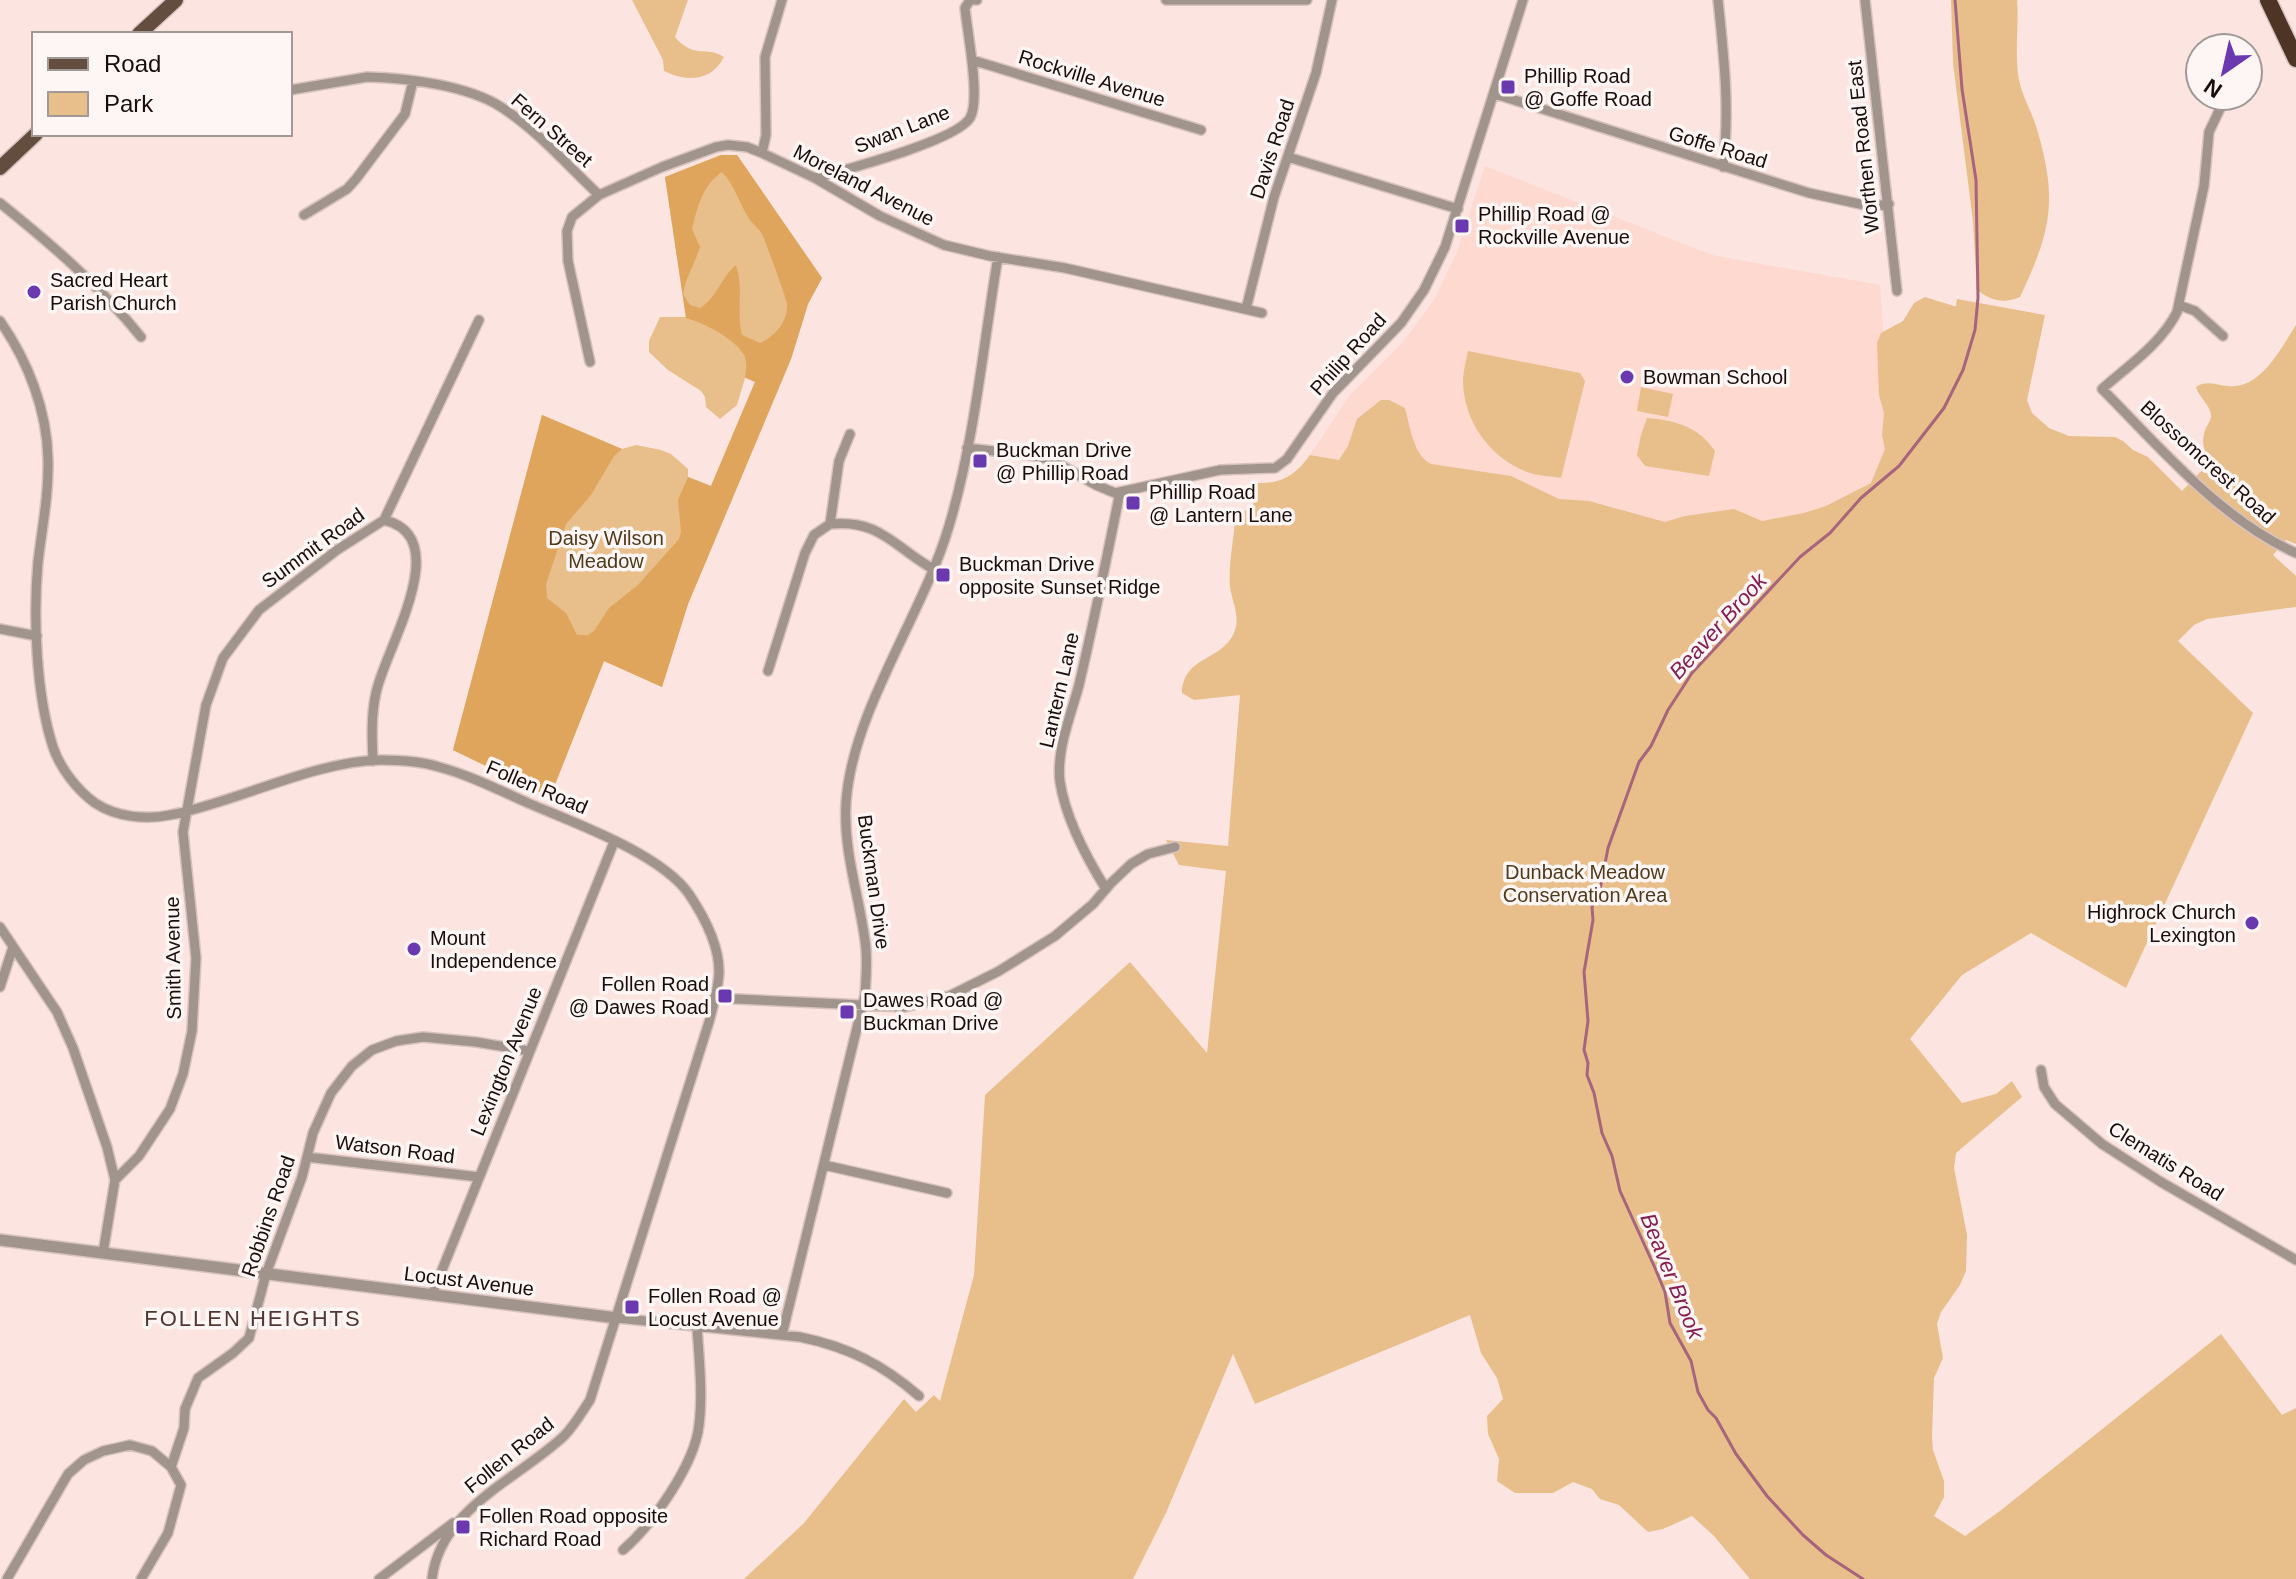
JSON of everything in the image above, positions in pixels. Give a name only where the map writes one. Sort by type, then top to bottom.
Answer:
[{"type":"highway","points":[[2268,0],[2296,59]]},
{"type":"main road","points":[[141,32],[176,0]]},
{"type":"main road","points":[[0,168],[34,136]]},
{"type":"street","points":[[762,153],[766,135],[765,57],[782,0]]},
{"type":"street","name":"Swan Lane","points":[[815,178],[880,159],[961,127],[970,118],[974,105],[972,60],[965,8],[970,0],[977,0]]},
{"type":"street","points":[[1166,0],[1307,0]]},
{"type":"street","name":"Davis Road","points":[[1246,309],[1271,209],[1316,73],[1332,0]]},
{"type":"street","name":"Philip Road","points":[[1120,492],[1220,470],[1275,468],[1287,459],[1333,393],[1401,323],[1424,290],[1445,247],[1523,0]]},
{"type":"street","points":[[1718,0],[1727,85],[1728,130],[1723,167]]},
{"type":"street","name":"Worthen Road East","points":[[1865,0],[1897,291]]},
{"type":"street","name":"Rockville Avenue","points":[[972,60],[1201,130]]},
{"type":"street","name":"Fern Street","points":[[292,90],[367,77],[413,81],[463,92],[500,106],[525,125],[599,195]]},
{"type":"street","points":[[304,215],[347,189],[356,179],[405,114],[413,81]]},
{"type":"street","name":"Goffe Road","points":[[1495,94],[1844,202],[1869,206],[1889,204]]},
{"type":"street","points":[[2218,112],[2209,132],[2198,217],[2179,305],[2195,311],[2223,336]]},
{"type":"street","name":"Moreland Avenue","points":[[599,195],[716,147],[747,147],[815,178],[880,216],[944,245],[1065,268],[1262,313]]},
{"type":"street","points":[[1288,157],[1458,209]]},
{"type":"street","points":[[590,362],[566,243],[572,217],[599,195]]},
{"type":"street","points":[[0,203],[94,284],[141,337]]},
{"type":"street","name":"Buckman Drive","points":[[782,1335],[863,1005],[867,966],[865,941],[847,830],[846,803],[852,765],[865,723],[933,569],[949,525],[967,448],[998,257]]},
{"type":"street","name":"Blossomcrest Road","points":[[2179,305],[2170,325],[2154,343],[2102,389],[2235,516],[2265,539],[2296,553]]},
{"type":"street","name":"Summit Road","points":[[187,810],[206,705],[223,658],[259,610],[384,520],[479,320]]},
{"type":"street","name":"Follen Road","points":[[0,321],[24,360],[44,425],[48,458],[38,565],[37,636],[44,706],[54,749],[70,780],[96,804],[128,816],[168,815],[339,766],[373,761],[411,761],[439,767],[614,842],[657,865],[688,893],[713,940],[719,972],[689,1092],[590,1400],[567,1434],[462,1516],[443,1544],[432,1579]]},
{"type":"street","points":[[830,524],[839,461],[850,434]]},
{"type":"street","points":[[967,448],[1052,460],[1096,485],[1120,492]]},
{"type":"street","name":"Lantern Lane","points":[[1106,889],[1066,809],[1060,778],[1065,734],[1082,671],[1120,492]]},
{"type":"street","points":[[373,761],[376,693],[416,577],[416,554],[404,528],[384,520]]},
{"type":"street","points":[[768,671],[805,553],[814,535],[830,524],[851,522],[877,530],[933,569]]},
{"type":"street","points":[[0,629],[37,636]]},
{"type":"street","name":"Smith Avenue","points":[[115,1180],[139,1156],[170,1109],[183,1074],[192,1030],[196,958],[183,832],[187,810]]},
{"type":"street","name":"Lexington Avenue","points":[[432,1295],[614,842]]},
{"type":"street","points":[[714,998],[905,1007],[949,996],[999,971],[1055,936],[1093,904],[1131,864],[1148,854],[1175,847]]},
{"type":"street","points":[[0,927],[57,1012],[73,1048],[107,1147],[115,1180],[103,1253]]},
{"type":"street","points":[[0,987],[13,947]]},
{"type":"street","name":"Robbins Road","points":[[141,1579],[168,1533],[181,1485],[171,1467],[184,1428],[185,1409],[198,1378],[249,1338],[266,1274],[313,1133],[331,1093],[352,1066],[372,1050],[396,1041],[423,1037],[529,1051]]},
{"type":"street","name":"Clematis Road","points":[[2041,1070],[2044,1087],[2051,1099],[2102,1144],[2296,1260]]},
{"type":"street","name":"Watson Road","points":[[307,1157],[479,1177]]},
{"type":"street","points":[[824,1165],[947,1193]]},
{"type":"street","name":"Locust Avenue","points":[[0,1240],[824,1342],[864,1357],[892,1372],[919,1396]]},
{"type":"street","points":[[623,1550],[639,1537],[693,1449],[699,1428],[701,1395],[697,1326]]},
{"type":"street","points":[[7,1579],[68,1474],[84,1460],[103,1451],[130,1445],[152,1451],[171,1467]]},
{"type":"street","points":[[379,1579],[462,1516]]},
{"type":"shaded area","name":"Daisy Wilson Meadow","points":[[721,155],[737,155],[822,278],[808,304],[791,359],[688,604],[662,687],[604,661],[550,797],[453,750],[542,415],[622,449],[614,456],[591,495],[566,524],[546,584],[547,598],[566,613],[577,635],[588,635],[609,608],[638,585],[679,539],[678,500],[688,477],[711,486],[755,382],[745,377],[745,357],[736,345],[711,328],[686,318],[665,177]],"holes":[[[722,172],[746,214],[762,234],[787,304],[780,328],[760,343],[742,335],[736,265],[711,299],[700,308],[690,305],[683,294],[700,247],[692,229],[699,205],[705,190],[715,178]]]},
{"type":"shaded area","name":"Bowman School","points":[[1485,166],[1712,255],[1880,285],[1890,418],[1887,581],[1454,481],[1310,455],[1349,396],[1403,342],[1434,300],[1457,252]]},
{"type":"green space","points":[[632,0],[688,0],[675,37],[689,48],[724,57],[719,65],[698,78],[681,77],[664,71],[663,60]]},
{"type":"green space","points":[[1951,0],[2017,0],[2018,74],[2043,152],[2049,194],[2045,232],[2031,273],[2020,297],[2003,301],[1977,290],[1973,222],[1953,63]]},
{"type":"green space","name":"Daisy Wilson Meadow","points":[[721,155],[737,155],[822,278],[808,304],[791,359],[688,604],[662,687],[604,661],[550,797],[453,750],[542,415],[622,449],[636,445],[671,454],[688,469],[688,477],[711,486],[755,382],[745,378],[737,405],[720,419],[706,407],[701,391],[668,370],[649,352],[649,341],[660,317],[686,317],[665,177]]},
{"type":"green space","name":"Dunback Meadow Conservation Area","points":[[1925,297],[1954,306],[1957,299],[2045,315],[2027,400],[2032,413],[2049,428],[2069,436],[2115,437],[2123,441],[2148,457],[2182,491],[2210,462],[2203,439],[2211,413],[2196,387],[2207,383],[2239,386],[2250,382],[2268,366],[2296,325],[2296,544],[2286,540],[2273,555],[2296,576],[2296,607],[2207,619],[2194,625],[2178,641],[2253,713],[2126,988],[2031,933],[1962,975],[1910,1039],[1962,1103],[1996,1094],[2012,1081],[2022,1097],[1956,1153],[1954,1168],[1967,1235],[1966,1271],[1937,1324],[1943,1358],[1934,1378],[1932,1436],[1933,1450],[1944,1481],[1944,1497],[1934,1516],[1965,1536],[2221,1334],[2282,1415],[2296,1408],[2296,1579],[1750,1579],[1714,1536],[1692,1516],[1648,1532],[1619,1505],[1600,1499],[1592,1489],[1573,1482],[1553,1493],[1515,1493],[1497,1481],[1499,1459],[1488,1434],[1487,1416],[1503,1399],[1497,1378],[1481,1353],[1470,1315],[1255,1404],[1233,1354],[1166,1513],[1133,1579],[744,1579],[804,1523],[904,1399],[916,1412],[934,1395],[940,1401],[974,1275],[985,1095],[1130,962],[1207,1053],[1226,871],[1179,865],[1166,840],[1228,846],[1240,695],[1194,700],[1182,693],[1189,671],[1223,648],[1235,630],[1230,561],[1235,518],[1249,508],[1253,509],[1255,483],[1287,477],[1310,455],[1339,460],[1348,446],[1357,419],[1381,400],[1389,400],[1405,408],[1416,447],[1431,464],[1511,476],[1559,499],[1589,501],[1665,522],[1734,509],[1762,521],[1804,513],[1826,506],[1871,483],[1885,449],[1877,343],[1881,333],[1903,321],[1914,303]]},
{"type":"green space","points":[[1468,351],[1580,373],[1585,381],[1561,478],[1534,474],[1516,467],[1483,438],[1465,397],[1463,378]]},
{"type":"green space","points":[[1641,387],[1673,394],[1668,417],[1637,411]]},
{"type":"green space","points":[[1647,418],[1677,423],[1702,436],[1715,451],[1709,476],[1645,466],[1637,455]]},
{"type":"waterway","name":"Beaver Brook","points":[[1863,1579],[1826,1555],[1767,1496],[1736,1454],[1698,1392],[1691,1361],[1670,1323],[1665,1292],[1620,1191],[1612,1156],[1602,1133],[1584,1050],[1588,1021],[1584,972],[1593,920],[1592,907],[1599,895],[1608,848],[1639,762],[1651,746],[1668,710],[1692,673],[1800,557],[1830,533],[1861,498],[1899,466],[1944,408],[1963,370],[1975,330],[1978,298],[1976,180],[1962,89],[1955,0]]},
{"type":"place","name":"Phillip Road @ Goffe Road","points":[[1508,87]]},
{"type":"place","name":"Phillip Road @ Rockville Avenue","points":[[1462,226]]},
{"type":"place","name":"Sacred Heart Parish Church","points":[[34,292]]},
{"type":"place","name":"Bowman School","points":[[1627,377]]},
{"type":"place","name":"Buckman Drive @ Phillip Road","points":[[980,461]]},
{"type":"place","name":"Phillip Road @ Lantern Lane","points":[[1133,503]]},
{"type":"place","name":"Buckman Drive opposite Sunset Ridge","points":[[943,575]]},
{"type":"place","name":"Highrock Church Lexington","points":[[2252,923]]},
{"type":"place","name":"Mount Independence","points":[[414,949]]},
{"type":"place","name":"Follen Road @ Dawes Road","points":[[725,996]]},
{"type":"place","name":"Dawes Road @ Buckman Drive","points":[[847,1012]]},
{"type":"place","name":"Follen Road @ Locust Avenue","points":[[632,1307]]},
{"type":"place","name":"Follen Road opposite Richard Road","points":[[463,1527]]},
{"type":"district","name":"FOLLEN HEIGHTS","points":[[253,1318]]}]
